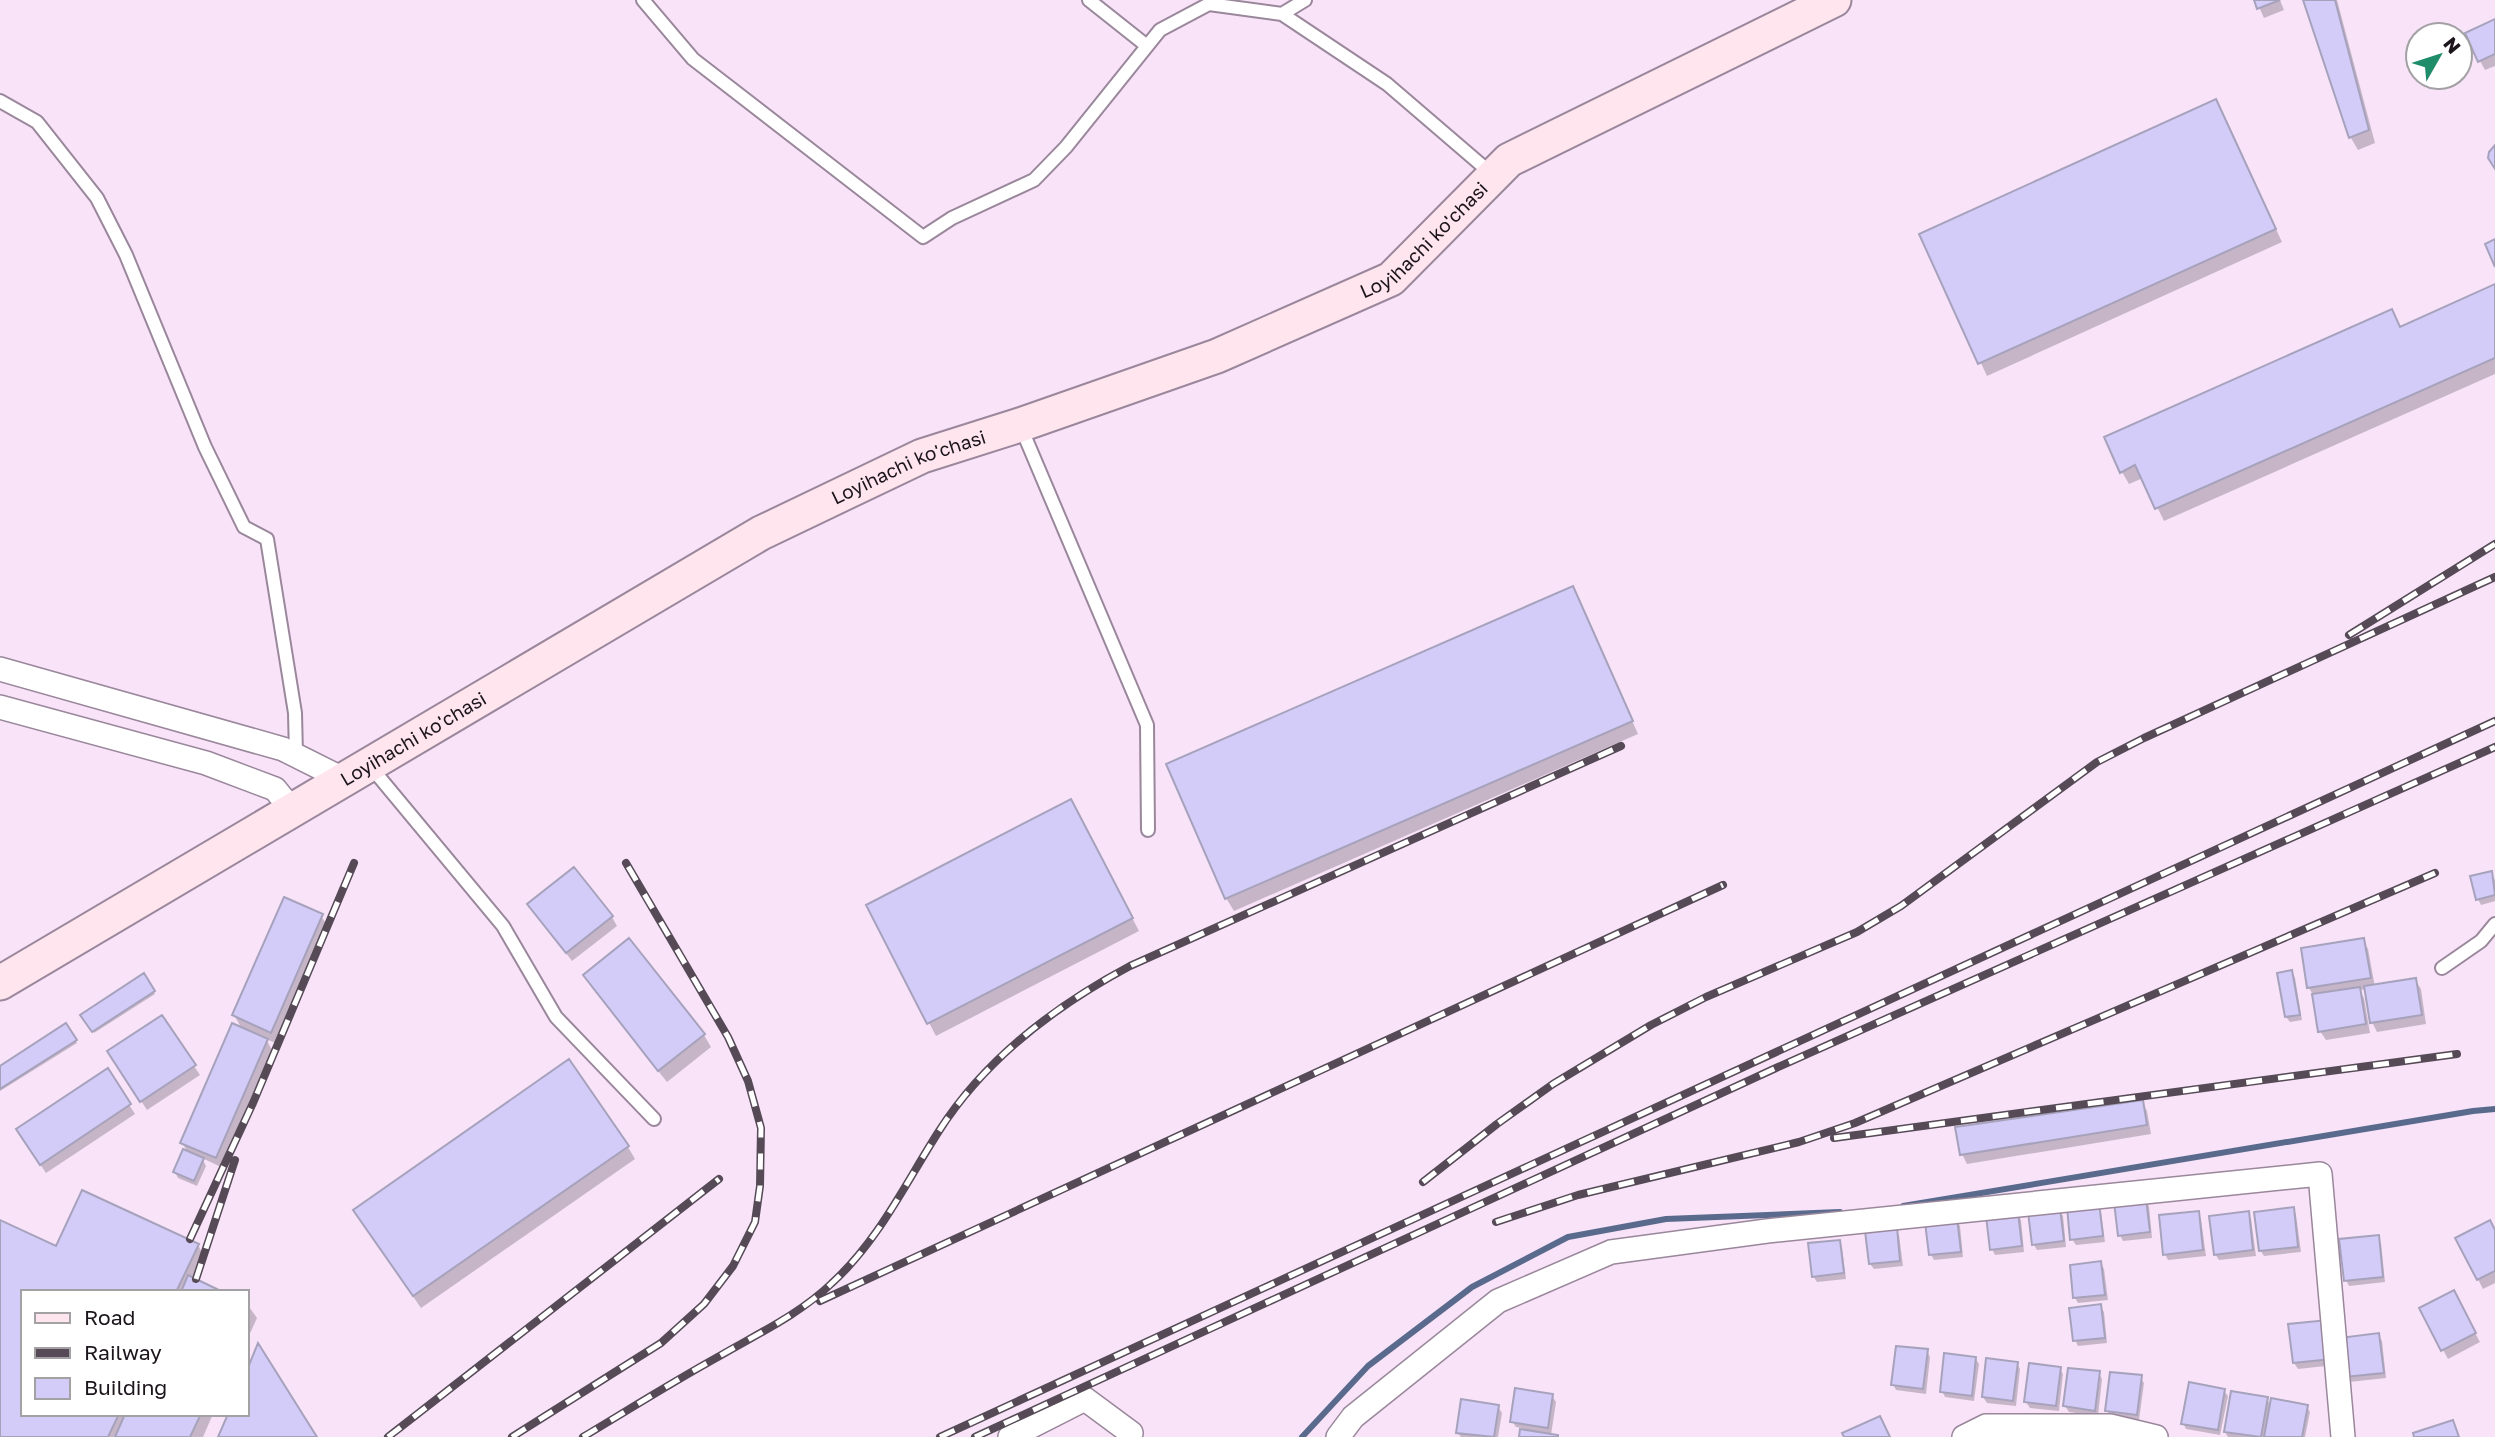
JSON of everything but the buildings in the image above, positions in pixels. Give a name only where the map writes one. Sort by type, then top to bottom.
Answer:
[{"type":"street","name":"Loyihachi ko'chasi","points":[[0,983],[761,533],[922,456],[1020,425],[1217,356],[1391,279],[1509,160],[1834,0]]},
{"type":"street","points":[[0,669],[284,749],[357,773]]},
{"type":"street","points":[[0,707],[206,762],[275,789],[292,810]]},
{"type":"street","points":[[1338,1437],[1353,1417],[1498,1301],[1611,1252],[1780,1230],[2320,1174],[2343,1437]]},
{"type":"street","points":[[1010,1437],[1086,1399],[1131,1433]]},
{"type":"street","points":[[1964,1437],[1986,1426],[2110,1426],[2156,1437]]},
{"type":"lane","points":[[643,0],[693,60],[923,237],[951,218],[1034,180],[1066,147],[1160,30],[1209,4],[1282,14],[1387,85],[1493,175]]},
{"type":"lane","points":[[1089,0],[1147,46]]},
{"type":"lane","points":[[1282,14],[1305,0]]},
{"type":"lane","points":[[0,101],[37,122],[97,198],[126,255],[205,447],[244,527],[267,539],[295,713],[296,755]]},
{"type":"lane","points":[[1020,425],[1147,725],[1148,830]]},
{"type":"lane","points":[[357,773],[503,926],[556,1017],[654,1119]]},
{"type":"lane","points":[[2442,968],[2481,941],[2495,924]]},
{"type":"waterway","points":[[1903,1206],[2495,1109]]},
{"type":"waterway","points":[[1302,1437],[1368,1366],[1472,1287],[1568,1237],[1666,1219],[1840,1212]]},
{"type":"railway","points":[[2349,635],[2495,544]]},
{"type":"railway","points":[[1423,1182],[1553,1084],[1651,1025],[1706,997],[1857,932],[1901,906],[2097,762],[2495,577]]},
{"type":"railway","points":[[940,1437],[2495,721]]},
{"type":"railway","points":[[583,1437],[776,1324],[832,1283],[878,1230],[939,1131],[978,1080],[1024,1036],[1075,999],[1130,966],[1621,746]]},
{"type":"railway","points":[[975,1437],[1776,1068],[2495,747]]},
{"type":"railway","points":[[190,1239],[253,1103],[354,863]]},
{"type":"railway","points":[[512,1437],[661,1343],[704,1304],[733,1266],[755,1222],[760,1186],[761,1128],[748,1081],[728,1037],[626,863]]},
{"type":"railway","points":[[1496,1222],[1578,1195],[1799,1142],[1855,1123],[2435,873]]},
{"type":"railway","points":[[820,1301],[1723,885]]},
{"type":"railway","points":[[1834,1138],[2457,1054]]},
{"type":"railway","points":[[196,1279],[235,1160]]},
{"type":"railway","points":[[388,1437],[719,1179]]}]
